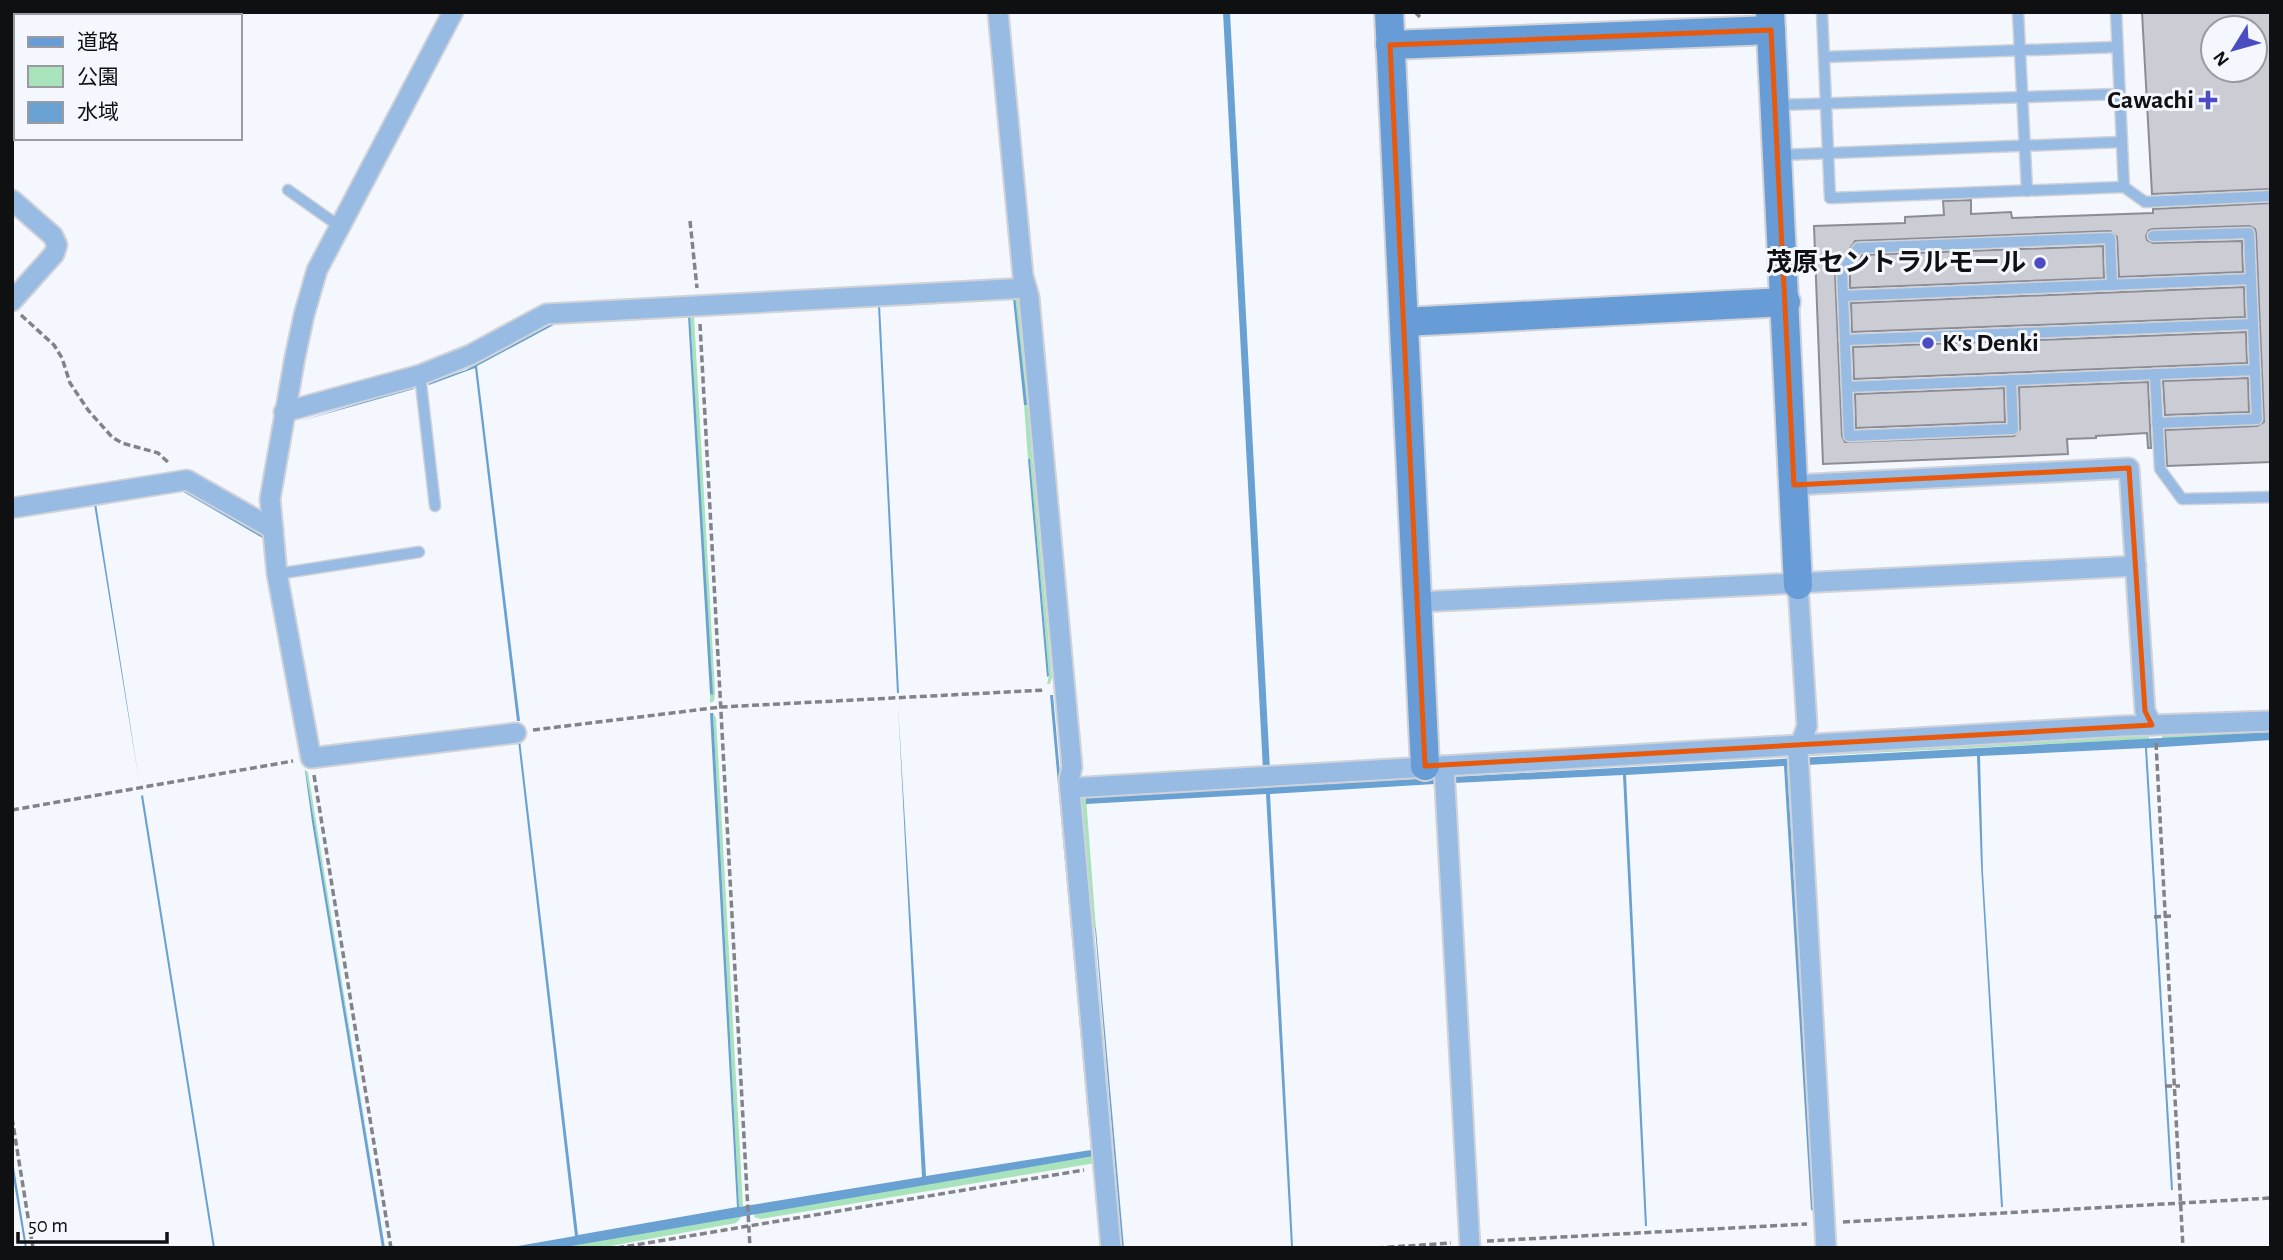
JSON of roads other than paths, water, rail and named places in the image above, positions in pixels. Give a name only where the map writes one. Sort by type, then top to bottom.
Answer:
[{"type":"street","points":[[453,12],[317,270],[304,315],[284,412],[270,499],[277,575],[311,758],[516,733]]},
{"type":"street","points":[[998,12],[1029,297],[1065,688],[1072,767],[1071,788],[1111,1248]]},
{"type":"street","points":[[1388,12],[1419,602],[1435,766],[1470,1248]]},
{"type":"street","points":[[1390,45],[1770,21],[1807,726],[1798,752],[1826,1248]]},
{"type":"street","points":[[12,200],[52,236],[57,245],[54,254],[16,307]]},
{"type":"street","points":[[284,412],[420,376],[470,355],[546,314],[1026,288]]},
{"type":"street","points":[[1404,322],[1786,302]]},
{"type":"street","points":[[1794,485],[2129,468],[2145,711],[2152,725]]},
{"type":"street","points":[[12,508],[187,480],[273,529]]},
{"type":"street","points":[[1419,602],[2136,566]]},
{"type":"street","points":[[1071,788],[1802,744],[2271,721]]},
{"type":"lane","points":[[1822,12],[1830,198],[2124,187],[2145,202],[2271,196]]},
{"type":"lane","points":[[2018,12],[2027,191]]},
{"type":"lane","points":[[2116,12],[2124,187]]},
{"type":"lane","points":[[1824,57],[2117,47]]},
{"type":"lane","points":[[1774,105],[2119,93]]},
{"type":"lane","points":[[1777,155],[2121,142]]},
{"type":"lane","points":[[288,190],[339,226]]},
{"type":"lane","points":[[2153,236],[2249,233],[2257,419],[2157,423]]},
{"type":"lane","points":[[2011,380],[2013,429],[1849,436],[1842,272],[1858,248],[2110,238],[2112,285]]},
{"type":"lane","points":[[1843,296],[2251,279]]},
{"type":"lane","points":[[1845,340],[2253,324]]},
{"type":"lane","points":[[1847,387],[2255,370]]},
{"type":"lane","points":[[2155,374],[2160,469],[2182,499],[2271,497]]},
{"type":"lane","points":[[420,376],[435,506]]},
{"type":"lane","points":[[277,575],[419,551]]},
{"type":"water","points":[[1223,12],[1230,12],[1270,770],[1263,770]]},
{"type":"water","points":[[1015,296],[1027,405],[1024,405],[1013,298],[880,305],[897,693],[878,305]]},
{"type":"water","points":[[690,313],[713,695],[710,694],[688,316],[561,321],[477,366],[520,721],[517,721],[475,368],[429,385],[428,383],[466,370],[561,319]]},
{"type":"water","points":[[414,387],[414,389],[297,422]]},
{"type":"water","points":[[1028,459],[1049,676],[1047,677]]},
{"type":"water","points":[[180,488],[266,537],[266,540],[180,490],[116,500]]},
{"type":"water","points":[[94,504],[96,504],[139,781]]},
{"type":"water","points":[[1050,695],[1053,695],[1094,1156],[560,1248],[507,1248],[575,1236],[518,740],[578,1235],[737,1207],[710,713],[713,713],[739,1207],[922,1177],[898,704],[926,1176],[1091,1150]]},
{"type":"water","points":[[2271,732],[2271,740],[2147,748],[2173,1190],[2145,748],[1980,756],[1983,872],[2003,1207],[1981,865],[1977,756],[1787,766],[1814,1211],[1811,1210],[1784,766],[1626,775],[1647,1226],[1623,775],[1454,783],[1479,1231],[1461,1236],[1435,784],[1270,794],[1293,1246],[1266,794],[1086,804],[1086,797]]},
{"type":"water","points":[[305,771],[306,773],[385,1248],[382,1248]]},
{"type":"water","points":[[143,795],[215,1248],[141,796]]},
{"type":"water","points":[[1096,929],[1124,1248],[1122,1248]]},
{"type":"water","points":[[12,1155],[27,1248],[12,1171]]},
{"type":"place","name":"Cawachi","points":[[2208,100]]},
{"type":"place","name":"茂原セントラルモール","points":[[2040,263]]},
{"type":"place","name":"K's Denki","points":[[1928,343]]}]
